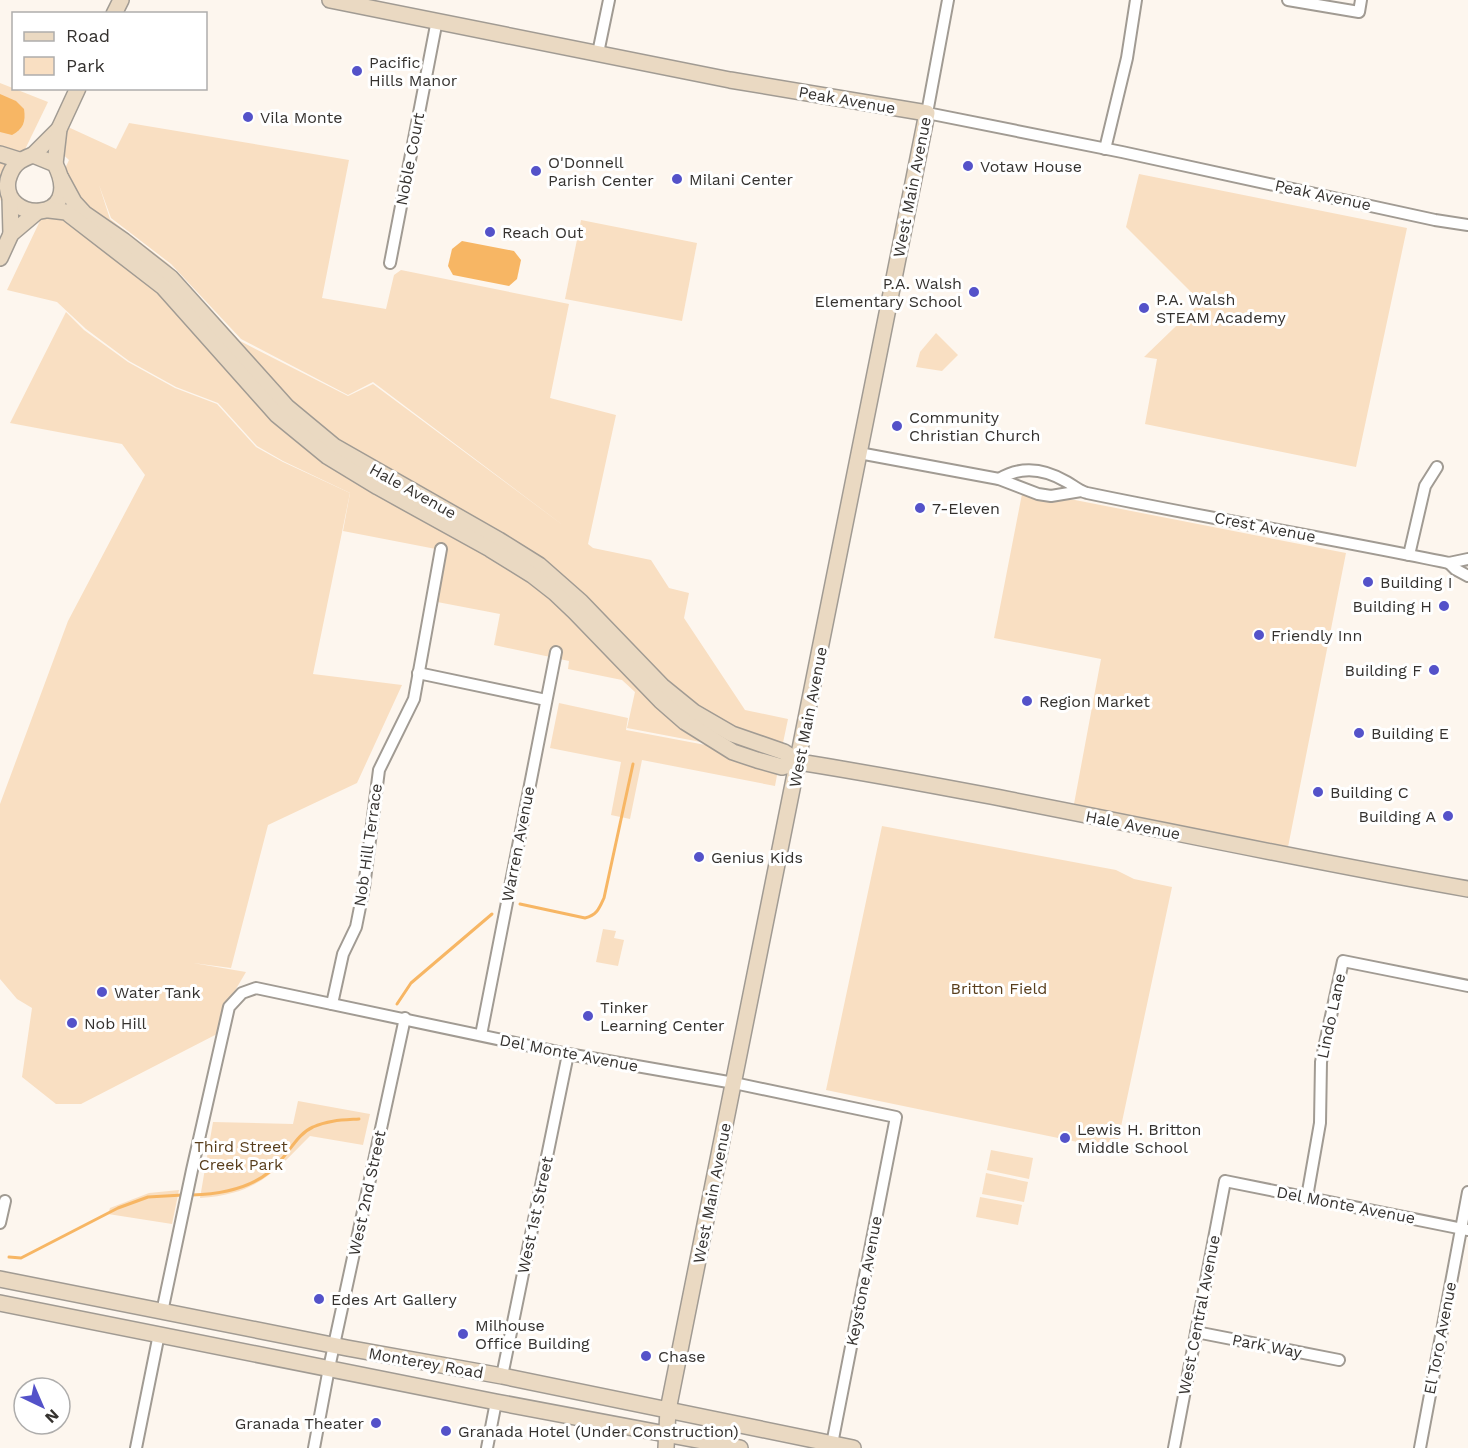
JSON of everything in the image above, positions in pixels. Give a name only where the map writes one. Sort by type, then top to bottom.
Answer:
[{"type":"main road","name":"Peak Avenue","points":[[330,0],[730,80],[927,113]]},
{"type":"main road","points":[[0,258],[11,234],[60,197],[59,129],[77,90]]},
{"type":"main road","name":"West Main Avenue","points":[[666,1441],[668,1410],[927,113]]},
{"type":"main road","points":[[11,234],[6,185],[10,171],[59,129]]},
{"type":"main road","points":[[0,154],[26,158],[58,171]]},
{"type":"main road","name":"Hale Avenue","points":[[58,171],[74,202],[85,214],[171,278],[287,407],[334,446],[539,565],[581,602],[662,686],[694,712],[732,734],[784,752],[799,762],[947,788],[1468,889]]},
{"type":"main road","points":[[6,185],[24,210],[43,211]]},
{"type":"main road","name":"Hale Avenue","points":[[43,211],[66,212],[163,287],[277,415],[327,456],[378,488],[490,549],[555,593],[660,701],[685,722],[733,752],[782,767],[799,762]]},
{"type":"main road","name":"Monterey Road","points":[[0,1279],[502,1376],[853,1448]]},
{"type":"main road","name":"Monterey Road","points":[[0,1303],[496,1402],[666,1441],[740,1448]]},
{"type":"street","points":[[598,53],[609,0]]},
{"type":"street","name":"West Main Avenue","points":[[927,113],[948,0]]},
{"type":"street","points":[[1105,149],[1127,58],[1136,0]]},
{"type":"street","points":[[1288,0],[1359,12],[1361,0]]},
{"type":"street","name":"Noble Court","points":[[390,263],[437,20]]},
{"type":"street","name":"Peak Avenue","points":[[927,113],[1468,225]]},
{"type":"street","name":"Crest Avenue","points":[[860,453],[999,479],[1038,494],[1051,496],[1081,491]]},
{"type":"street","points":[[1409,555],[1425,486],[1437,467]]},
{"type":"street","name":"Crest Avenue","points":[[999,479],[1013,471],[1044,472],[1058,477],[1081,491],[1409,555],[1449,562],[1468,559]]},
{"type":"street","name":"Nob Hill Terrace","points":[[332,1004],[343,954],[356,927],[364,887],[379,770],[414,699],[441,549]]},
{"type":"street","name":"Crest Avenue","points":[[1449,562],[1455,569],[1468,576]]},
{"type":"street","name":"Warren Avenue","points":[[481,1035],[556,652]]},
{"type":"street","points":[[418,673],[546,700]]},
{"type":"street","name":"Lindo Lane","points":[[1306,1197],[1320,1123],[1321,1062],[1343,961],[1468,986]]},
{"type":"street","name":"Del Monte Avenue","points":[[162,1312],[229,1007],[242,993],[256,988],[568,1054],[734,1083],[896,1117]]},
{"type":"street","name":"West 2nd Street","points":[[314,1448],[329,1368],[405,1018]]},
{"type":"street","name":"West 1st Street","points":[[502,1376],[568,1054]]},
{"type":"street","name":"Keystone Avenue","points":[[832,1444],[896,1117]]},
{"type":"street","name":"Del Monte Avenue","points":[[1225,1181],[1465,1229]]},
{"type":"street","name":"West Central Avenue","points":[[1174,1448],[1225,1181]]},
{"type":"street","name":"El Toro Avenue","points":[[1420,1448],[1465,1229],[1468,1192]]},
{"type":"street","points":[[0,1223],[5,1201]]},
{"type":"street","name":"Park Way","points":[[1196,1332],[1339,1360]]},
{"type":"street","points":[[136,1448],[159,1334]]},
{"type":"street","points":[[487,1448],[496,1402]]},
{"type":"green space","points":[[0,83],[12,88],[12,90],[48,102],[0,201]]},
{"type":"green space","points":[[129,123],[349,160],[322,298],[386,309],[394,275],[401,270],[569,304],[550,398],[616,415],[588,544],[593,548],[651,560],[669,588],[689,593],[684,618],[745,710],[788,719],[780,757],[627,728],[635,692],[622,680],[568,669],[569,661],[494,645],[500,614],[432,601],[441,550],[343,531],[350,493],[257,446],[218,403],[176,387],[129,361],[86,329],[57,302],[7,290],[69,160],[57,149],[68,127],[116,149]],"holes":[[[99,185],[111,218],[171,264],[241,339],[348,395],[373,382],[564,526],[373,384],[348,396],[240,341],[170,265],[110,219]]]},
{"type":"green space","points":[[1139,174],[1407,228],[1356,467],[1145,424],[1157,359],[1144,357],[1201,302],[1126,227]]},
{"type":"green space","points":[[581,220],[697,243],[682,321],[565,299]]},
{"type":"green space","points":[[66,312],[84,330],[128,362],[175,388],[217,404],[256,447],[350,493],[313,674],[402,685],[357,783],[268,825],[231,968],[193,963],[246,972],[230,999],[219,1033],[81,1104],[56,1104],[22,1077],[32,1008],[17,999],[0,979],[0,804],[68,621],[145,475],[122,444],[10,423]]},
{"type":"green space","points":[[936,333],[958,355],[942,371],[916,367],[920,352]]},
{"type":"green space","points":[[1022,494],[1075,500],[1346,553],[1288,847],[1074,804],[1101,659],[994,638]]},
{"type":"green space","points":[[559,703],[628,718],[626,730],[780,759],[775,786],[642,760],[630,819],[611,815],[621,762],[550,748]]},
{"type":"green space","name":"Britton Field","points":[[882,826],[1116,870],[1134,879],[1172,887],[1116,1150],[826,1090]]},
{"type":"green space","points":[[603,929],[616,931],[614,938],[624,940],[618,966],[596,962]]},
{"type":"green space","name":"Third Street Creek Park","points":[[298,1101],[370,1114],[363,1145],[310,1136],[274,1171],[250,1187],[220,1196],[200,1198],[213,1122],[293,1124]]},
{"type":"green space","points":[[991,1150],[1033,1158],[1029,1179],[987,1170]]},
{"type":"green space","points":[[986,1173],[1028,1182],[1024,1202],[982,1194]]},
{"type":"green space","name":"Third Street Creek Park","points":[[179,1190],[172,1224],[108,1214],[110,1208],[149,1193]]},
{"type":"green space","points":[[980,1197],[1022,1205],[1018,1225],[976,1217]]},
{"type":"shaded area","points":[[0,94],[16,101],[24,109],[23,125],[12,135],[0,132]]},
{"type":"shaded area","points":[[462,241],[514,251],[521,260],[517,279],[509,286],[453,275],[448,266],[452,249]]},
{"type":"waterway","points":[[520,904],[585,918],[597,911],[604,898],[633,764]]},
{"type":"waterway","points":[[397,1004],[411,983],[492,914]]},
{"type":"waterway","points":[[192,1195],[217,1193],[252,1182],[273,1169],[299,1137],[308,1130],[330,1122],[359,1119]]},
{"type":"waterway","points":[[9,1257],[21,1258],[118,1208],[148,1197],[183,1195]]},
{"type":"place","name":"Pacific Hills Manor","points":[[357,71]]},
{"type":"place","name":"Vila Monte","points":[[248,117]]},
{"type":"place","name":"Votaw House","points":[[968,166]]},
{"type":"place","name":"O'Donnell Parish Center","points":[[536,171]]},
{"type":"place","name":"Milani Center","points":[[677,179]]},
{"type":"place","name":"Reach Out","points":[[490,232]]},
{"type":"place","name":"P.A. Walsh Elementary School","points":[[974,292]]},
{"type":"place","name":"P.A. Walsh STEAM Academy","points":[[1144,308]]},
{"type":"place","name":"Community Christian Church","points":[[897,426]]},
{"type":"place","name":"7-Eleven","points":[[920,508]]},
{"type":"place","name":"Building I","points":[[1368,582]]},
{"type":"place","name":"Building H","points":[[1444,606]]},
{"type":"place","name":"Friendly Inn","points":[[1259,635]]},
{"type":"place","name":"Building F","points":[[1434,670]]},
{"type":"place","name":"Region Market","points":[[1027,701]]},
{"type":"place","name":"Building E","points":[[1359,733]]},
{"type":"place","name":"Building C","points":[[1318,792]]},
{"type":"place","name":"Building A","points":[[1448,816]]},
{"type":"place","name":"Genius Kids","points":[[699,857]]},
{"type":"place","name":"Water Tank","points":[[102,992]]},
{"type":"place","name":"Tinker Learning Center","points":[[588,1016]]},
{"type":"place","name":"Nob Hill","points":[[72,1023]]},
{"type":"place","name":"Lewis H. Britton Middle School","points":[[1065,1138]]},
{"type":"place","name":"Edes Art Gallery","points":[[319,1299]]},
{"type":"place","name":"Milhouse Office Building","points":[[463,1334]]},
{"type":"place","name":"Chase","points":[[646,1356]]},
{"type":"place","name":"Granada Theater","points":[[376,1423]]},
{"type":"place","name":"Granada Hotel (Under Construction)","points":[[446,1431]]}]
